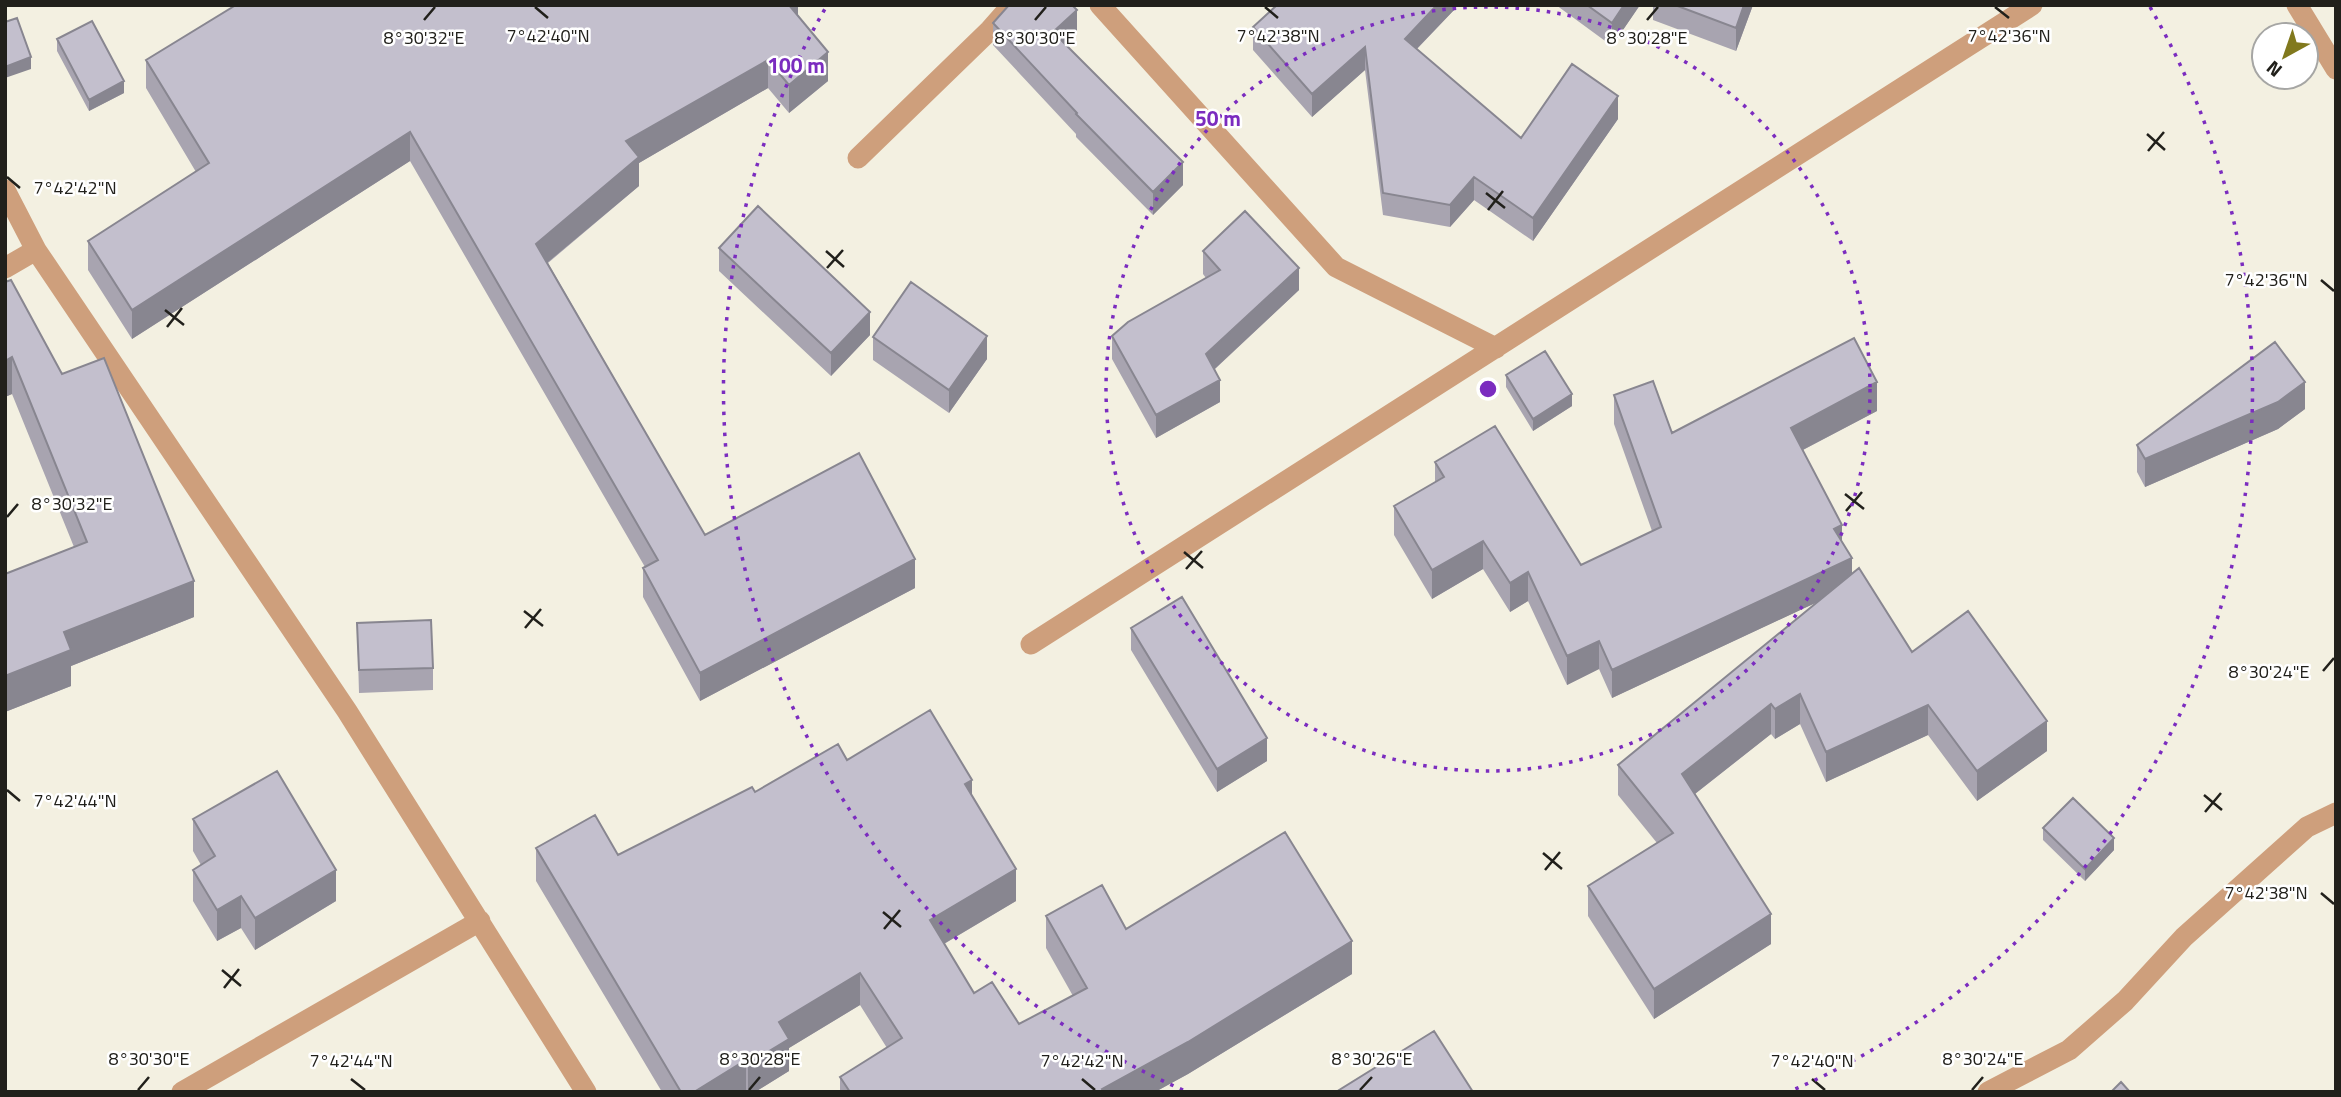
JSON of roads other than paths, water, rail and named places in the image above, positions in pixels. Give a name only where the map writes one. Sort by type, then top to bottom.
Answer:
[{"type":"street","points":[[858,158],[990,30],[1012,5]]},
{"type":"street","points":[[1100,5],[1336,267],[1496,348]]},
{"type":"street","points":[[1031,644],[2032,5]]},
{"type":"street","points":[[2297,5],[2336,69]]},
{"type":"street","points":[[5,190],[36,250],[347,711],[586,1092]]},
{"type":"street","points":[[5,268],[36,250]]},
{"type":"street","points":[[1988,1092],[2068,1050],[2125,1001],[2184,937],[2307,827],[2336,813]]},
{"type":"street","points":[[182,1092],[480,922]]}]
